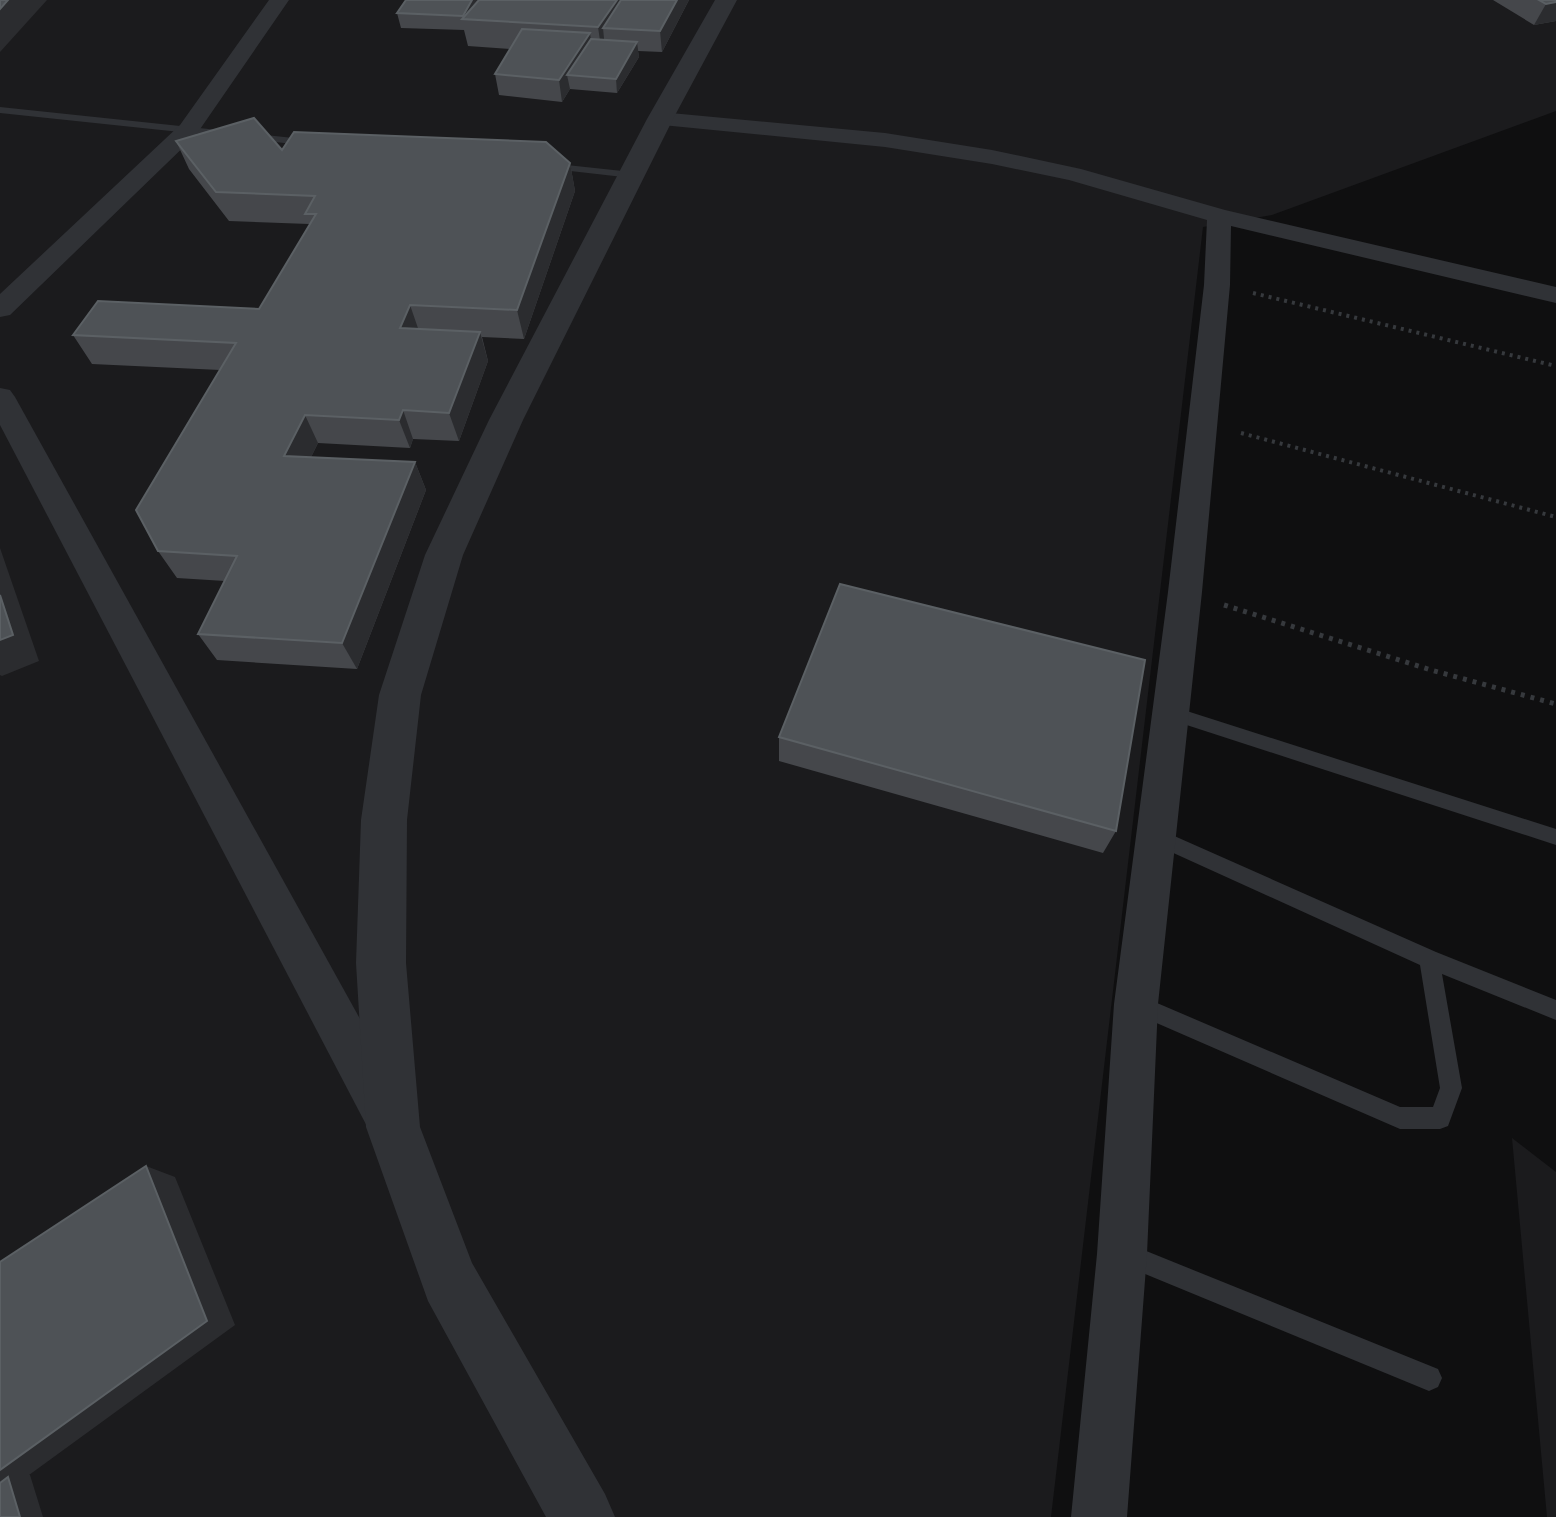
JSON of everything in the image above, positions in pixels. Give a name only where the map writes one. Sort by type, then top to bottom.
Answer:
[{"type":"street","points":[[0,309],[188,130],[279,0]]},
{"type":"street","points":[[393,1127],[381,947],[384,820],[400,695],[444,555],[506,420],[660,119],[726,0]]},
{"type":"street","points":[[660,119],[839,135],[992,157],[1073,174],[1219,216],[1556,295]]},
{"type":"street","points":[[1099,1517],[1122,1254],[1136,1004],[1168,712],[1185,592],[1217,285],[1219,216]]},
{"type":"street","points":[[0,397],[393,1127],[449,1280],[582,1517]]},
{"type":"lane","points":[[0,110],[331,145]]},
{"type":"lane","points":[[537,165],[632,175]]},
{"type":"lane","points":[[1168,712],[1556,837]]},
{"type":"lane","points":[[1154,835],[1429,959],[1556,1010]]},
{"type":"lane","points":[[1136,1004],[1400,1118],[1440,1118],[1451,1088],[1429,959]]},
{"type":"lane","points":[[1122,1254],[1429,1378]]},
{"type":"path","points":[[1217,285],[1556,366]]},
{"type":"path","points":[[1201,422],[1556,517]]},
{"type":"path","points":[[1185,592],[1431,670],[1556,704]]},
{"type":"shaded area","points":[[0,0],[1556,0],[1556,111],[1272,215],[1203,227],[1051,1517],[0,1517]]},
{"type":"shaded area","points":[[1512,1138],[1556,1172],[1556,1517],[1547,1517]]},
{"type":"building","points":[[406,0],[472,0],[463,16],[397,13]]},
{"type":"building","points":[[479,0],[617,0],[598,27],[462,19]]},
{"type":"building","points":[[621,0],[677,0],[660,31],[603,28]]},
{"type":"building","points":[[1539,0],[1556,0],[1556,2],[1546,4]]},
{"type":"building","points":[[522,29],[590,33],[559,80],[495,74]]},
{"type":"building","points":[[591,39],[637,42],[616,79],[567,75]]},
{"type":"building","points":[[254,118],[282,150],[294,132],[546,142],[570,163],[517,310],[410,305],[400,328],[480,332],[449,413],[403,410],[399,420],[305,415],[284,456],[415,462],[342,643],[198,634],[237,556],[158,551],[136,510],[236,343],[73,335],[98,301],[259,309],[316,214],[305,214],[315,196],[216,192],[176,141]]},
{"type":"building","points":[[840,584],[1145,660],[1116,831],[779,737]]},
{"type":"building","points":[[0,595],[13,635],[0,640]]},
{"type":"building","points":[[146,1166],[207,1321],[0,1470],[0,1262]]},
{"type":"building","points":[[8,1477],[20,1517],[0,1517],[0,1483]]}]
